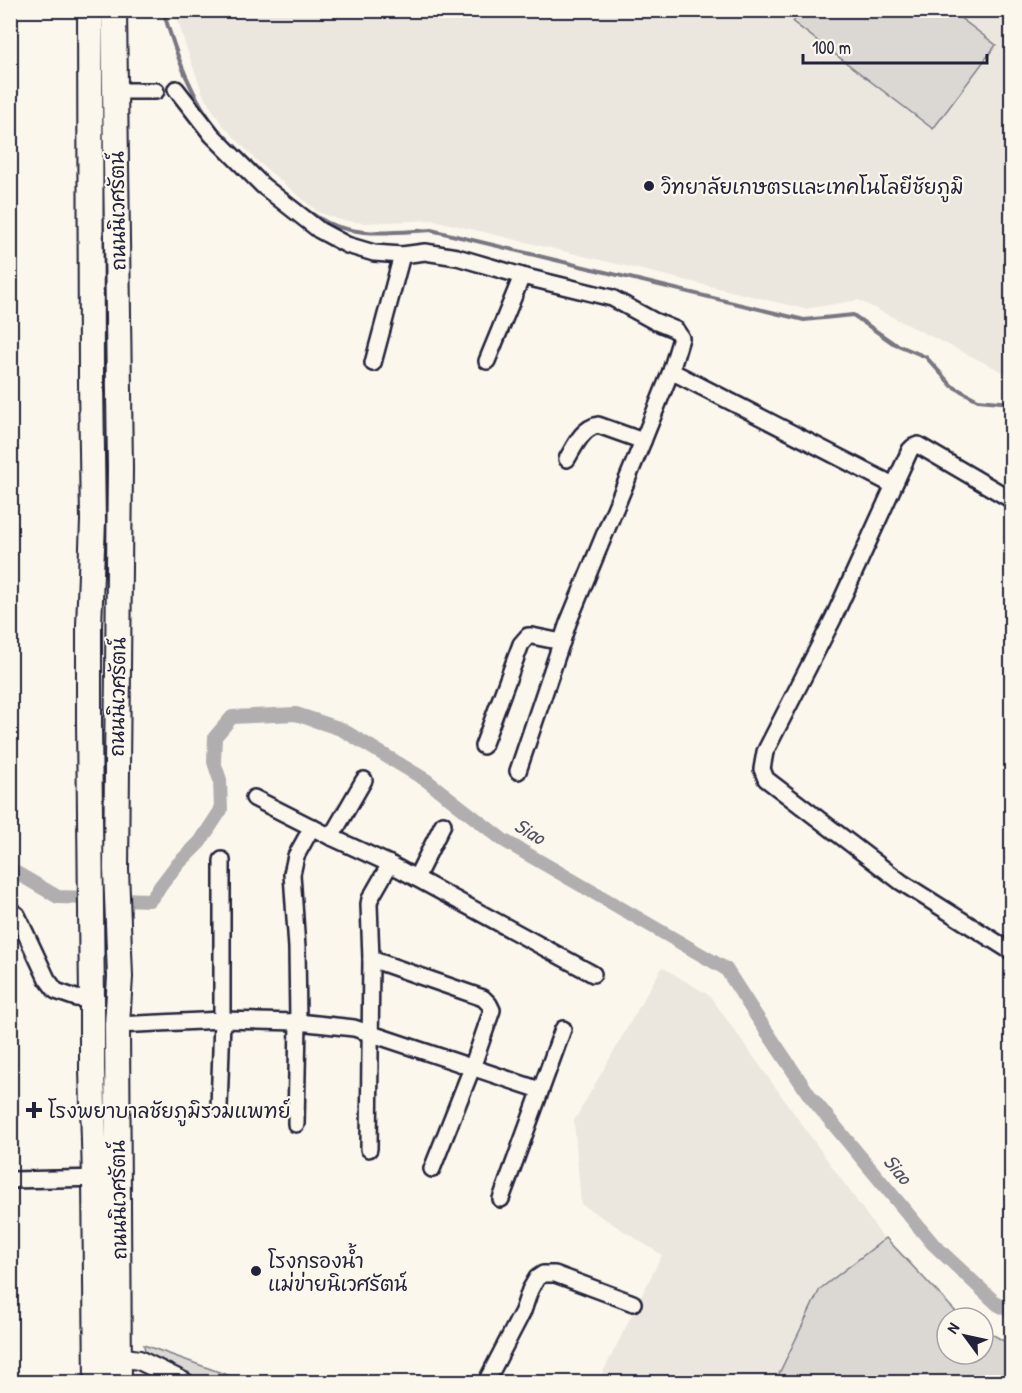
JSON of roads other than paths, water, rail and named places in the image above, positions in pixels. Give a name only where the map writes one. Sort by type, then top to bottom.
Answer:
[{"type":"main road","name":"ถนนนิเวศรัตน์","points":[[90,10],[93,521],[89,701],[92,1069],[106,1177]]},
{"type":"main road","name":"ถนนนิเวศรัตน์","points":[[114,10],[120,468],[116,869],[120,977],[106,1177],[108,1357],[119,1383]]},
{"type":"main road","name":"ถนนนิเวศรัตน์","points":[[97,1383],[108,1357]]},
{"type":"street","points":[[176,89],[212,135],[263,186],[319,230],[347,245],[374,252],[402,255],[425,252],[457,256],[522,276],[612,298],[676,330],[681,338],[671,371],[568,623],[518,771]]},
{"type":"street","points":[[116,91],[156,91]]},
{"type":"street","points":[[373,363],[402,255]]},
{"type":"street","points":[[487,361],[522,276]]},
{"type":"street","points":[[671,371],[893,485]]},
{"type":"street","points":[[567,459],[585,432],[592,426],[598,425],[643,441]]},
{"type":"street","points":[[1011,500],[918,445],[910,450],[833,619],[765,752],[762,769],[766,779],[901,882],[1011,952]]},
{"type":"street","points":[[483,746],[521,644],[528,636],[562,642]]},
{"type":"street","points":[[331,837],[364,780]]},
{"type":"street","points":[[254,798],[390,864],[593,974]]},
{"type":"street","points":[[416,878],[443,824]]},
{"type":"street","points":[[296,1124],[297,948],[292,874],[296,856],[312,827]]},
{"type":"street","points":[[219,1108],[222,1020],[222,860]]},
{"type":"street","points":[[369,1149],[370,899],[390,864]]},
{"type":"street","points":[[10,910],[17,915],[47,979],[56,991],[76,998],[92,1000]]},
{"type":"street","points":[[371,959],[483,998],[492,1010],[432,1169]]},
{"type":"street","points":[[117,1025],[222,1020],[298,1022],[354,1028],[540,1090]]},
{"type":"street","points":[[501,1199],[563,1029]]},
{"type":"street","points":[[10,1180],[106,1177]]},
{"type":"street","points":[[486,1383],[523,1311],[530,1290],[537,1278],[543,1274],[555,1274],[633,1303]]},
{"type":"street","points":[[108,1357],[139,1360],[184,1383]]},
{"type":"waterway","points":[[163,10],[173,43],[193,91],[221,134]]},
{"type":"waterway","points":[[264,177],[303,208],[330,224],[344,229],[387,233],[431,230],[804,320],[853,315],[893,343],[926,357],[952,386],[978,400],[1012,403]]},
{"type":"waterway","name":"Siao","points":[[10,869],[58,897],[150,900],[175,867],[200,842],[221,810],[220,780],[214,762],[215,737],[232,717],[296,714],[341,729],[426,780],[503,840],[726,969],[810,1096],[933,1244],[997,1304],[1012,1312]]},
{"type":"place","name":"วิทยาลัยเกษตรและเทคโนโลยีชัยภูมิ","points":[[649,186]]},
{"type":"place","name":"โรงพยาบาลชัยภูมิรวมแพทย์","points":[[34,1110]]},
{"type":"place","name":"โรงกรองน้ำ แม่ข่ายนิเวศรัตน์","points":[[256,1271]]}]
